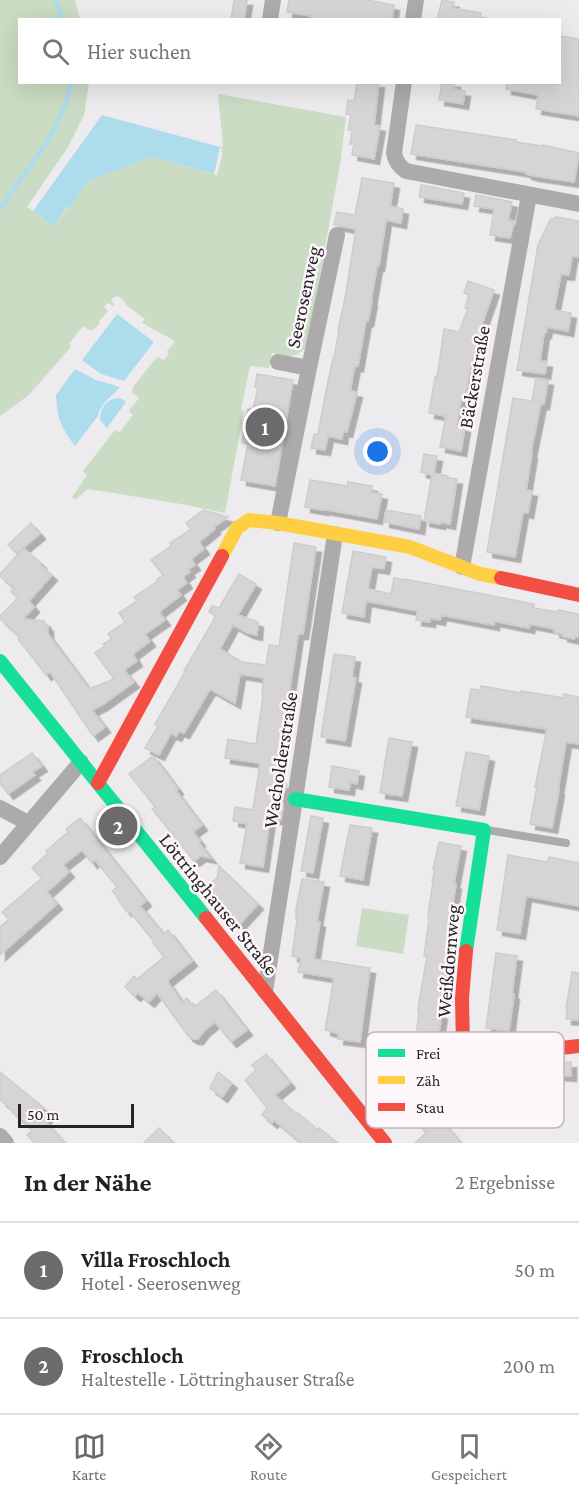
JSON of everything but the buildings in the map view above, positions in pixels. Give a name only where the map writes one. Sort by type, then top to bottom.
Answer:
[{"type":"street","points":[[270,18],[273,0]]},
{"type":"street","points":[[413,18],[416,0]]},
{"type":"street","points":[[404,84],[394,153],[396,161],[406,171],[579,204]]},
{"type":"street","name":"Bäckerstraße","points":[[462,567],[529,195]]},
{"type":"street","name":"Seerosenweg","points":[[278,523],[338,235]]},
{"type":"street","name":"Seerosenweg","points":[[278,362],[309,368]]},
{"type":"street","points":[[98,783],[237,528],[249,520],[278,523],[410,547],[480,574],[579,595]]},
{"type":"street","name":"Wacholderstraße","points":[[265,991],[335,534]]},
{"type":"street","name":"Löttringhauser Straße","points":[[0,661],[265,991],[366,1127]]},
{"type":"street","points":[[0,857],[81,762]]},
{"type":"street","points":[[295,799],[484,830]]},
{"type":"street","points":[[0,808],[28,823]]},
{"type":"street","name":"Weißdornweg","points":[[462,1032],[467,942],[484,830]]},
{"type":"street","name":"Weißdornweg","points":[[564,1048],[579,1046]]},
{"type":"street","points":[[0,1136],[6,1143]]},
{"type":"lane","points":[[484,830],[566,843]]},
{"type":"green space","points":[[0,0],[75,0],[80,18],[18,18],[18,84],[89,84],[84,115],[68,147],[27,207],[54,226],[88,181],[153,157],[217,175],[222,156],[220,147],[223,146],[218,94],[346,117],[340,165],[307,346],[295,355],[272,353],[269,368],[250,366],[225,513],[88,489],[75,500],[72,497],[87,475],[83,471],[115,430],[120,432],[133,415],[129,411],[139,398],[132,393],[133,387],[156,358],[164,360],[169,354],[167,351],[175,341],[142,323],[145,319],[118,296],[111,301],[113,306],[108,303],[104,307],[108,311],[99,321],[100,323],[91,331],[83,326],[69,344],[70,348],[29,395],[0,416]]},
{"type":"green space","points":[[362,908],[409,915],[403,954],[356,946]]},
{"type":"water","points":[[102,115],[220,147],[214,174],[153,157],[88,181],[54,226],[33,211]]},
{"type":"water","points":[[117,314],[154,342],[124,381],[101,374],[82,360]]},
{"type":"water","points":[[75,369],[96,380],[120,387],[104,404],[98,416],[75,446],[61,422],[56,395]]},
{"type":"water","points":[[117,398],[126,402],[107,428],[100,420],[101,412],[106,403]]},
{"type":"waterway","points":[[56,0],[61,18]]},
{"type":"waterway","points":[[0,208],[52,133],[61,116],[71,84]]},
{"type":"traffic: fast","points":[[0,661],[206,918]]},
{"type":"traffic: fast","points":[[295,799],[484,830],[466,951]]},
{"type":"traffic: slow","points":[[222,556],[237,528],[249,520],[278,523],[410,547],[480,574],[501,578]]},
{"type":"traffic: jam","points":[[98,783],[222,556]]},
{"type":"traffic: jam","points":[[501,578],[579,595]]},
{"type":"traffic: jam","points":[[206,918],[366,1119]]},
{"type":"traffic: jam","points":[[463,1032],[462,998],[466,951]]},
{"type":"traffic: jam","points":[[564,1048],[579,1046]]},
{"type":"traffic: jam","points":[[373,1128],[385,1143]]},
{"type":"place","name":"Villa Froschloch","points":[[265,427]]},
{"type":"place","name":"Froschloch","points":[[118,826]]}]
